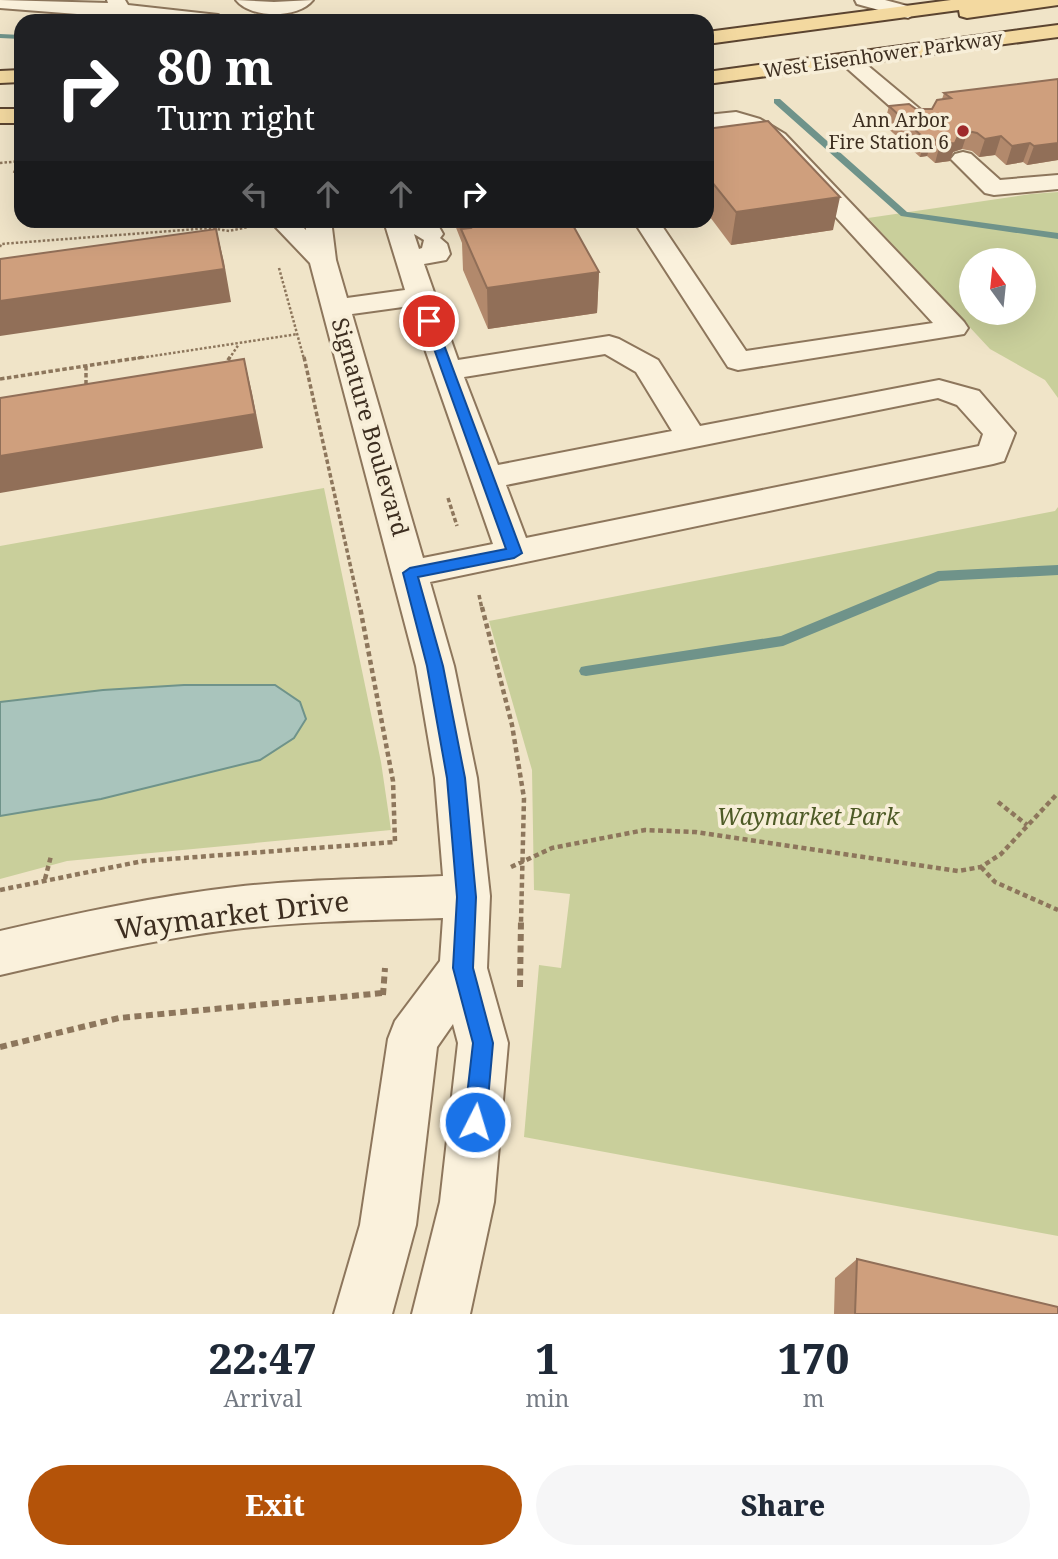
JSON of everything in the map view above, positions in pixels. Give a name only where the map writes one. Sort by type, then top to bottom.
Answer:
[{"type":"main road","name":"West Eisenhower Parkway","points":[[714,37],[853,10],[908,12],[994,0]]},
{"type":"main road","points":[[953,44],[918,34],[911,29],[910,23],[934,16],[1055,0]]},
{"type":"main road","points":[[987,40],[1034,24],[1058,21]]},
{"type":"main road","name":"West Eisenhower Parkway","points":[[714,77],[1058,31]]},
{"type":"main road","points":[[714,37],[784,39],[831,51],[848,59]]},
{"type":"street","points":[[245,0],[254,5],[278,7]]},
{"type":"street","points":[[248,14],[304,0]]},
{"type":"street","points":[[864,0],[908,12]]},
{"type":"street","points":[[0,2],[119,5],[175,14]]},
{"type":"street","points":[[848,59],[919,120]]},
{"type":"street","points":[[650,228],[738,361],[954,328],[777,139],[750,121],[714,112]]},
{"type":"street","points":[[963,159],[994,188],[1058,182]]},
{"type":"street","points":[[289,228],[323,260]]},
{"type":"street","name":"Signature Boulevard","points":[[319,228],[323,260],[435,666],[456,778],[467,897],[463,968],[483,1043],[467,1202],[441,1314]]},
{"type":"street","points":[[399,228],[447,371],[514,553]]},
{"type":"street","points":[[409,258],[436,254],[426,228]]},
{"type":"street","points":[[337,308],[421,296]]},
{"type":"street","points":[[447,371],[609,345],[647,366],[691,438]]},
{"type":"street","points":[[410,573],[993,454],[999,433],[968,398],[939,389],[486,478]]},
{"type":"street","name":"Waymarket Drive","points":[[0,953],[105,929],[236,908],[467,897]]},
{"type":"street","points":[[363,1314],[388,1225],[413,1039],[463,968]]},
{"type":"path","points":[[0,247],[1,244],[210,228],[229,231],[243,228]]},
{"type":"path","points":[[249,228],[255,235]]},
{"type":"path","points":[[79,238],[79,250]]},
{"type":"path","points":[[0,890],[143,861],[395,842],[393,780],[357,594],[298,334],[276,260]]},
{"type":"path","points":[[0,379],[298,334]]},
{"type":"path","points":[[221,372],[239,343]]},
{"type":"path","points":[[86,366],[86,391]]},
{"type":"path","points":[[467,897],[524,859],[552,848],[645,830],[695,832],[958,871],[981,867],[1001,854],[1058,793]]},
{"type":"path","points":[[998,802],[1027,825]]},
{"type":"path","points":[[46,879],[51,856]]},
{"type":"path","points":[[981,867],[995,882],[1058,910]]},
{"type":"path","points":[[0,1047],[119,1018],[383,993]]},
{"type":"green space","points":[[1058,192],[1058,398],[1045,380],[990,349],[969,326],[1036,326],[1036,248],[959,248],[959,316],[868,218]]},
{"type":"green space","points":[[324,488],[381,762],[391,830],[67,861],[0,879],[0,546]]},
{"type":"green space","name":"Waymarket Park","points":[[1058,507],[1058,1236],[524,1137],[539,965],[561,968],[570,894],[534,890],[532,770],[489,621],[1055,511]]},
{"type":"water","points":[[184,685],[275,685],[300,702],[306,719],[294,738],[260,760],[101,799],[0,816],[0,702],[103,690]]},
{"type":"building","points":[[1058,79],[1058,143],[1012,146],[1001,136],[985,139],[968,131],[959,134],[955,143],[940,144],[933,138],[925,139],[889,106],[909,104],[916,109],[932,109],[937,100],[951,98],[944,93]]},
{"type":"building","points":[[768,121],[840,197],[736,212],[714,185],[714,128]]},
{"type":"building","points":[[574,228],[599,272],[487,288],[461,229]]},
{"type":"building","points":[[216,229],[224,269],[0,301],[0,259]]},
{"type":"building","points":[[244,359],[255,414],[0,456],[0,398]]},
{"type":"building","points":[[857,1259],[1058,1307],[1058,1314],[855,1314]]},
{"type":"waterway","points":[[0,36],[14,37]]},
{"type":"waterway","points":[[777,101],[904,214],[1058,236]]},
{"type":"waterway","points":[[586,671],[783,641],[938,576],[1058,570]]},
{"type":"place","name":"Ann Arbor Fire Station 6","points":[[963,131]]},
{"type":"route","points":[[429,321],[514,553],[410,573],[435,666],[456,778],[467,897],[463,968],[483,1043],[475,1122]]}]
